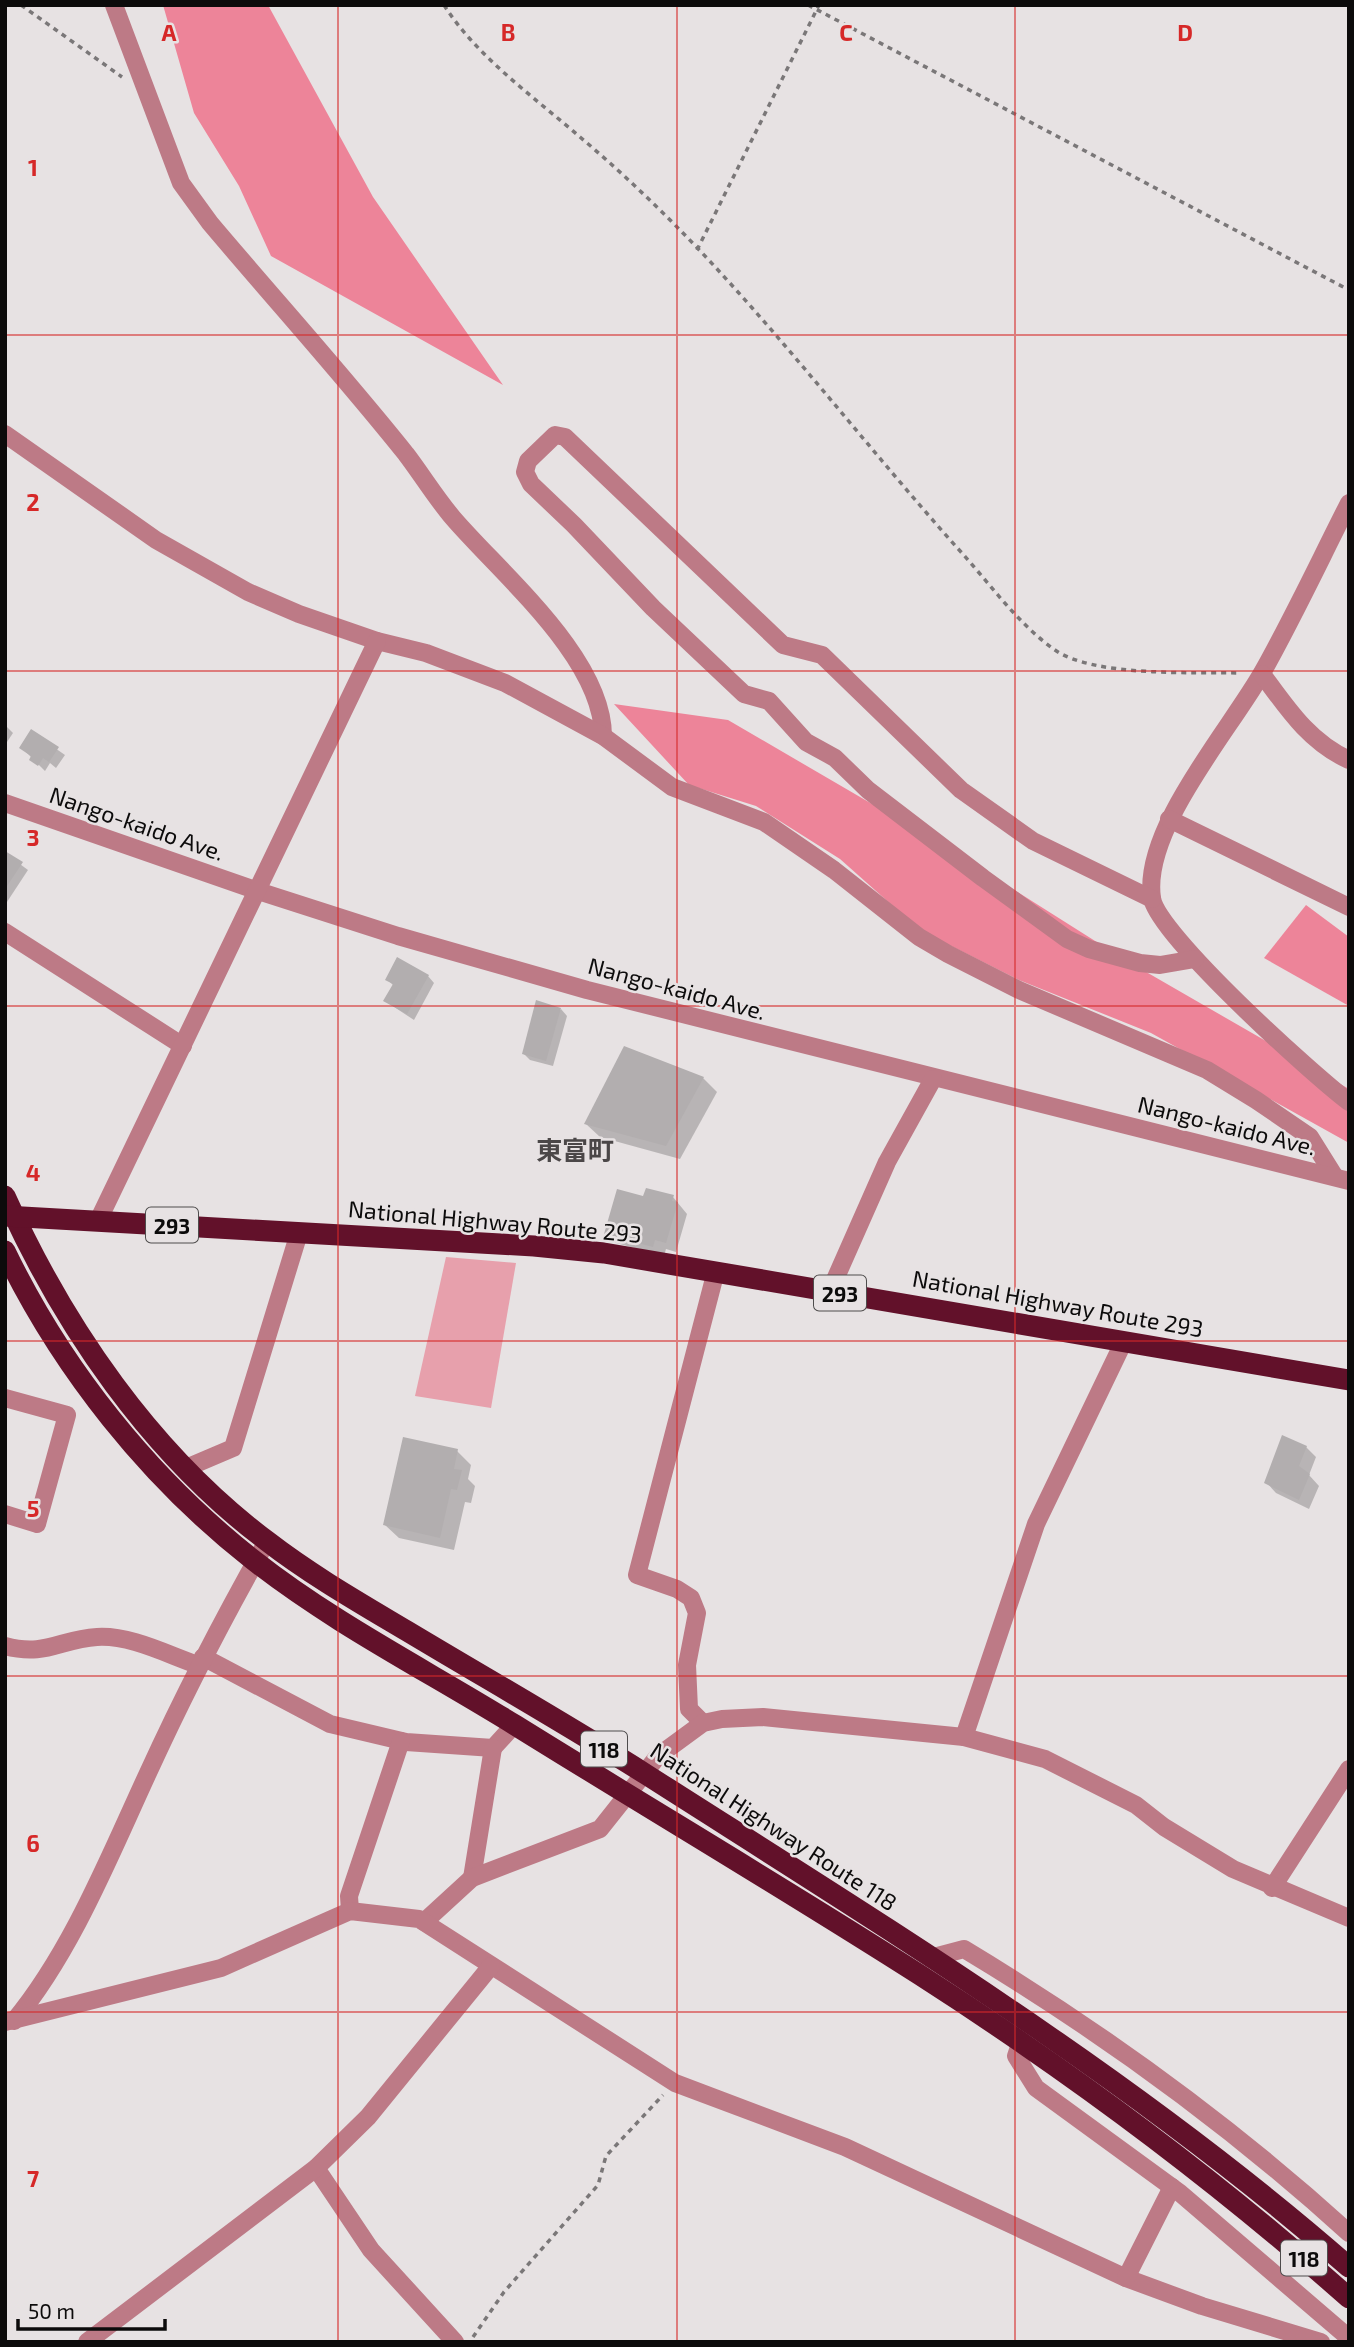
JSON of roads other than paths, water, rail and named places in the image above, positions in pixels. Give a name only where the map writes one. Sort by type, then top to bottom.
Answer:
[{"type":"highway","name":"National Highway Route 118","points":[[5,1196],[10,1216],[70,1320],[104,1371],[186,1468],[267,1541],[372,1610],[643,1772],[1110,2076],[1275,2203],[1349,2267]]},
{"type":"highway","name":"National Highway Route 293","points":[[10,1216],[545,1247],[604,1253],[1349,1380]]},
{"type":"highway","name":"National Highway Route 118","points":[[5,1251],[50,1332],[94,1396],[168,1483],[256,1562],[359,1630],[922,1977],[1100,2098],[1260,2219],[1349,2298]]},
{"type":"street","points":[[114,5],[181,183],[405,454],[453,518],[494,559],[553,629],[596,695],[603,713],[603,736]]},
{"type":"street","points":[[5,434],[195,565],[299,614],[377,641],[426,653],[505,683],[603,736],[672,787],[743,813],[784,834],[919,937],[948,954],[1019,990],[1207,1070],[1310,1136],[1342,1179]]},
{"type":"street","points":[[1152,899],[1033,841],[961,790],[822,655],[783,645],[565,437],[555,435],[528,461],[525,472],[530,484],[575,525],[653,608],[744,694],[769,701],[806,742],[835,758],[868,790],[983,878],[1067,939],[1089,949],[1140,963],[1160,965],[1195,959]]},
{"type":"street","points":[[1349,503],[1262,674],[1169,819],[1153,869],[1152,899],[1163,922],[1195,959],[1349,1102]]},
{"type":"street","points":[[98,1221],[377,641]]},
{"type":"street","points":[[1262,674],[1301,727],[1328,751],[1349,760]]},
{"type":"street","name":"Nango-kaido Ave.","points":[[5,803],[258,891],[398,936],[587,990],[933,1079],[1342,1179]]},
{"type":"street","points":[[1169,819],[1349,906]]},
{"type":"street","points":[[5,932],[183,1046]]},
{"type":"street","points":[[830,1291],[887,1162],[933,1079]]},
{"type":"street","points":[[186,1468],[233,1448],[299,1233]]},
{"type":"street","points":[[703,1723],[689,1709],[687,1665],[698,1613],[691,1598],[677,1589],[637,1575],[716,1271]]},
{"type":"street","points":[[964,1737],[1036,1524],[1124,1341]]},
{"type":"street","points":[[5,1398],[67,1415],[37,1524],[5,1514]]},
{"type":"street","points":[[5,2032],[56,1957],[100,1876],[200,1661],[267,1541]]},
{"type":"street","points":[[5,1646],[27,1652],[96,1637],[130,1640],[200,1661],[330,1724],[401,1741],[493,1748]]},
{"type":"street","points":[[424,1922],[472,1878],[600,1829],[628,1796],[643,1772],[659,1756],[703,1723],[763,1717],[964,1737],[1045,1759],[1136,1805],[1208,1855],[1272,1888],[1349,1918]]},
{"type":"street","points":[[472,1878],[493,1748],[514,1725]]},
{"type":"street","points":[[350,1911],[349,1896],[401,1741]]},
{"type":"street","points":[[1272,1888],[1349,1769]]},
{"type":"street","points":[[11,2020],[221,1968],[350,1911],[424,1922],[675,2083],[845,2147],[1126,2278],[1202,2306],[1321,2342]]},
{"type":"street","points":[[930,1958],[964,1949],[1049,2001],[1214,2118],[1349,2233]]},
{"type":"street","points":[[87,2342],[316,2168],[369,2117],[491,1966]]},
{"type":"street","points":[[1020,2044],[1016,2056],[1036,2088],[1172,2187],[1349,2338]]},
{"type":"street","points":[[316,2168],[371,2250],[455,2342]]},
{"type":"street","points":[[1126,2278],[1172,2187]]},
{"type":"district","name":"東富町","points":[[575,1149]]}]
